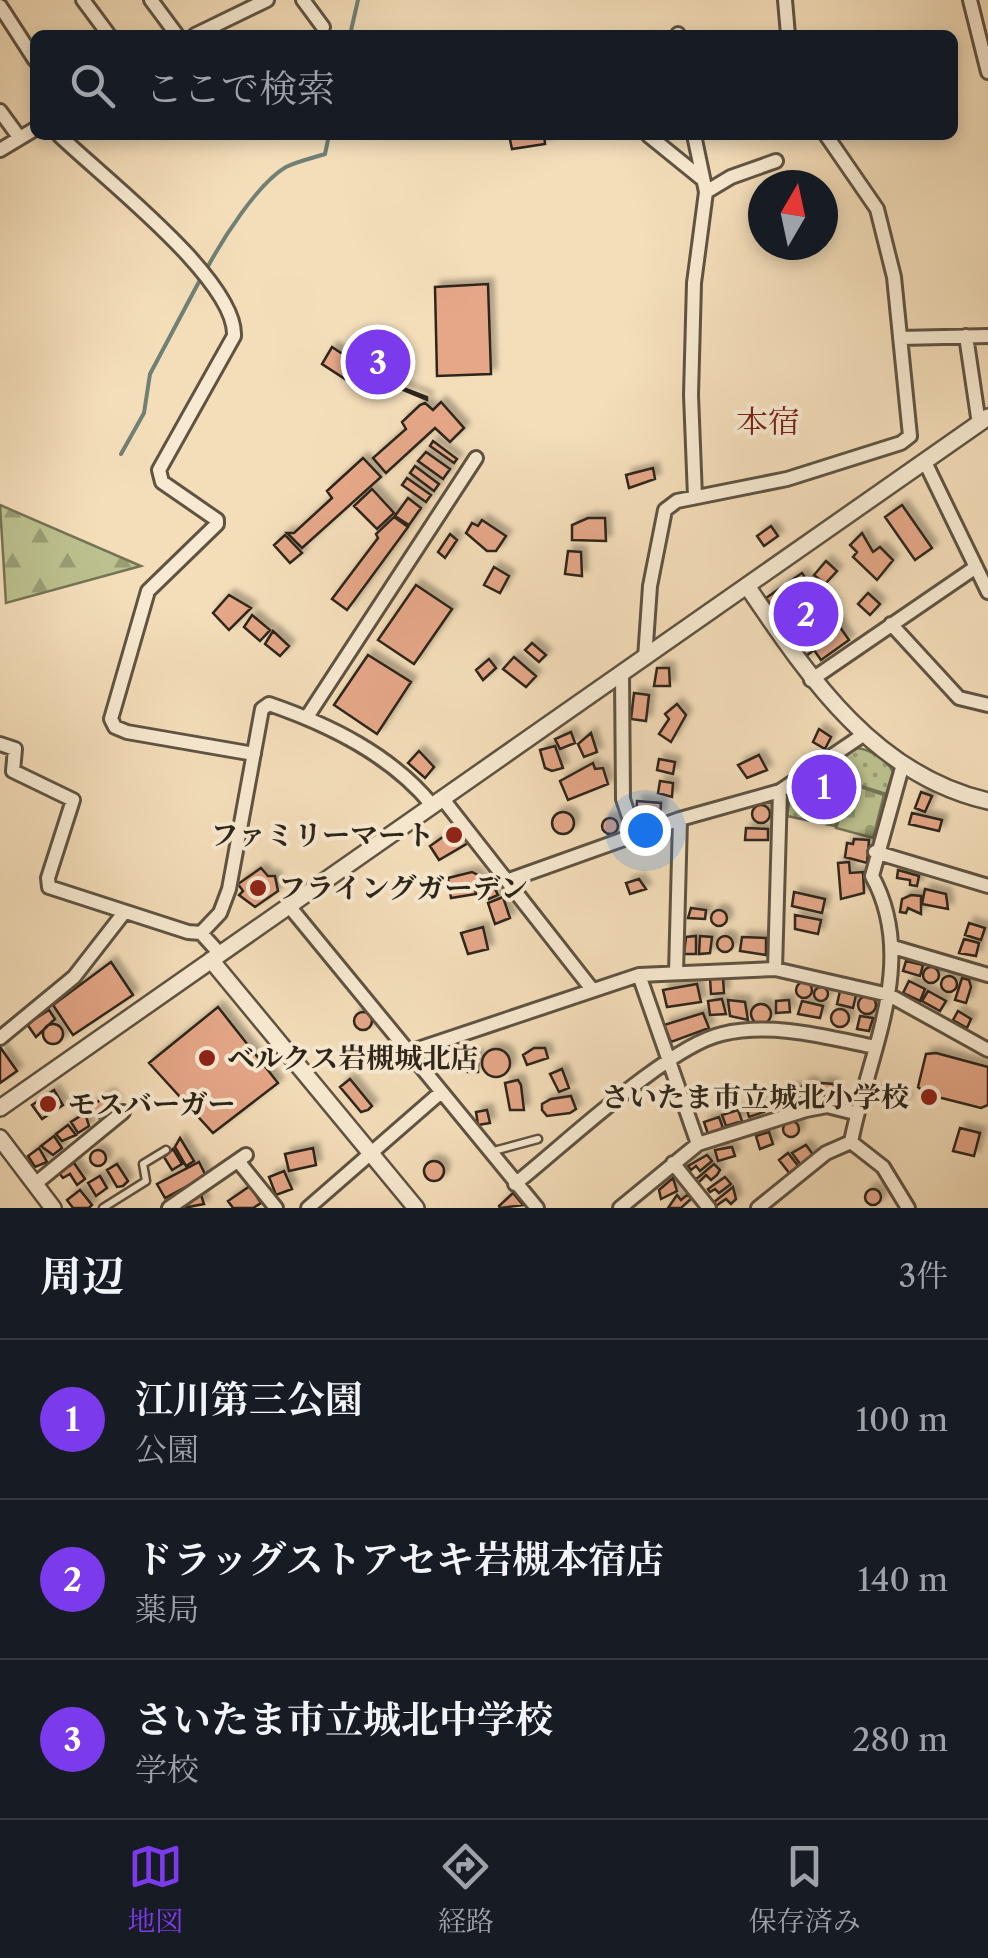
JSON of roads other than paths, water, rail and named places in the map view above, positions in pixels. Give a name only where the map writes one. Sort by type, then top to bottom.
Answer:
[{"type":"street","points":[[83,0],[105,30]]},
{"type":"street","points":[[151,0],[173,30]]},
{"type":"street","points":[[227,0],[239,15]]},
{"type":"street","points":[[205,30],[266,0]]},
{"type":"street","points":[[302,0],[323,27]]},
{"type":"street","points":[[784,0],[787,30]]},
{"type":"street","points":[[970,0],[988,72]]},
{"type":"street","points":[[0,6],[30,52]]},
{"type":"street","points":[[0,111],[18,137]]},
{"type":"street","points":[[0,150],[30,131]]},
{"type":"street","points":[[64,140],[210,276],[235,321],[234,336],[159,470],[162,482],[218,520],[217,524],[148,592],[111,719],[114,728],[126,732],[254,754]]},
{"type":"street","points":[[654,140],[704,185]]},
{"type":"street","points":[[695,140],[704,185],[694,282],[691,395],[695,497]]},
{"type":"street","points":[[645,658],[650,586],[664,510],[677,501],[787,479],[900,443],[910,436],[894,277],[878,209],[830,140]]},
{"type":"street","points":[[704,185],[776,161]]},
{"type":"street","points":[[0,1108],[983,421],[966,336]]},
{"type":"street","points":[[900,338],[988,336]]},
{"type":"street","points":[[307,716],[476,458]]},
{"type":"street","points":[[925,462],[988,592]]},
{"type":"street","points":[[811,680],[976,567]]},
{"type":"street","points":[[747,586],[811,680],[863,735],[952,792],[988,801]]},
{"type":"street","points":[[891,624],[958,698],[988,705]]},
{"type":"street","points":[[622,674],[623,799],[635,835]]},
{"type":"street","points":[[201,933],[220,913],[230,889],[262,710],[269,704],[307,716],[410,777],[509,880],[591,988]]},
{"type":"street","points":[[509,880],[680,819],[780,791],[863,735]]},
{"type":"street","points":[[0,744],[15,750],[13,771],[73,800],[48,878],[50,886],[122,914],[201,933],[215,957],[416,1208]]},
{"type":"street","points":[[851,1142],[854,1114],[889,995],[893,947],[886,903],[872,876],[875,852],[904,764]]},
{"type":"street","points":[[775,969],[780,791]]},
{"type":"street","points":[[676,973],[680,819]]},
{"type":"street","points":[[875,852],[988,886]]},
{"type":"street","points":[[289,906],[537,1208]]},
{"type":"street","points":[[0,1038],[74,978],[122,914]]},
{"type":"street","points":[[893,947],[988,975]]},
{"type":"street","points":[[409,1052],[639,975],[775,969],[889,995],[988,1050]]},
{"type":"street","points":[[639,975],[698,1144]]},
{"type":"street","points":[[516,1184],[669,1060],[722,1034],[790,1030],[876,1047]]},
{"type":"street","points":[[308,1208],[440,1093]]},
{"type":"street","points":[[620,1208],[698,1144],[806,1110],[828,1106],[854,1114]]},
{"type":"street","points":[[35,1184],[123,1112]]},
{"type":"street","points":[[1,1142],[53,1208]]},
{"type":"street","points":[[758,1208],[826,1154],[851,1142]]},
{"type":"street","points":[[851,1142],[883,1167],[908,1208]]},
{"type":"street","points":[[170,1208],[242,1158],[276,1208]]},
{"type":"street","points":[[673,1162],[709,1208]]},
{"type":"lane","points":[[489,1152],[538,1138]]},
{"type":"lane","points":[[103,1208],[146,1181],[143,1164],[166,1150]]},
{"type":"waterway","points":[[351,30],[358,0]]},
{"type":"waterway","points":[[206,270],[264,186],[286,167],[325,154],[328,140]]},
{"type":"waterway","points":[[121,454],[144,413],[150,374],[201,278]]},
{"type":"place","name":"さいたま市立城北中学校","points":[[378,362]]},
{"type":"place","name":"ドラッグストアセキ岩槻本宿店","points":[[806,614]]},
{"type":"place","name":"江川第三公園","points":[[824,787]]},
{"type":"place","name":"ファミリーマート","points":[[454,835]]},
{"type":"place","name":"フライングガーデン","points":[[258,888]]},
{"type":"place","name":"ベルクス岩槻城北店","points":[[207,1058]]},
{"type":"place","name":"さいたま市立城北小学校","points":[[929,1097]]},
{"type":"place","name":"モスバーガー","points":[[48,1104]]},
{"type":"district","name":"本宿","points":[[768,422]]}]
